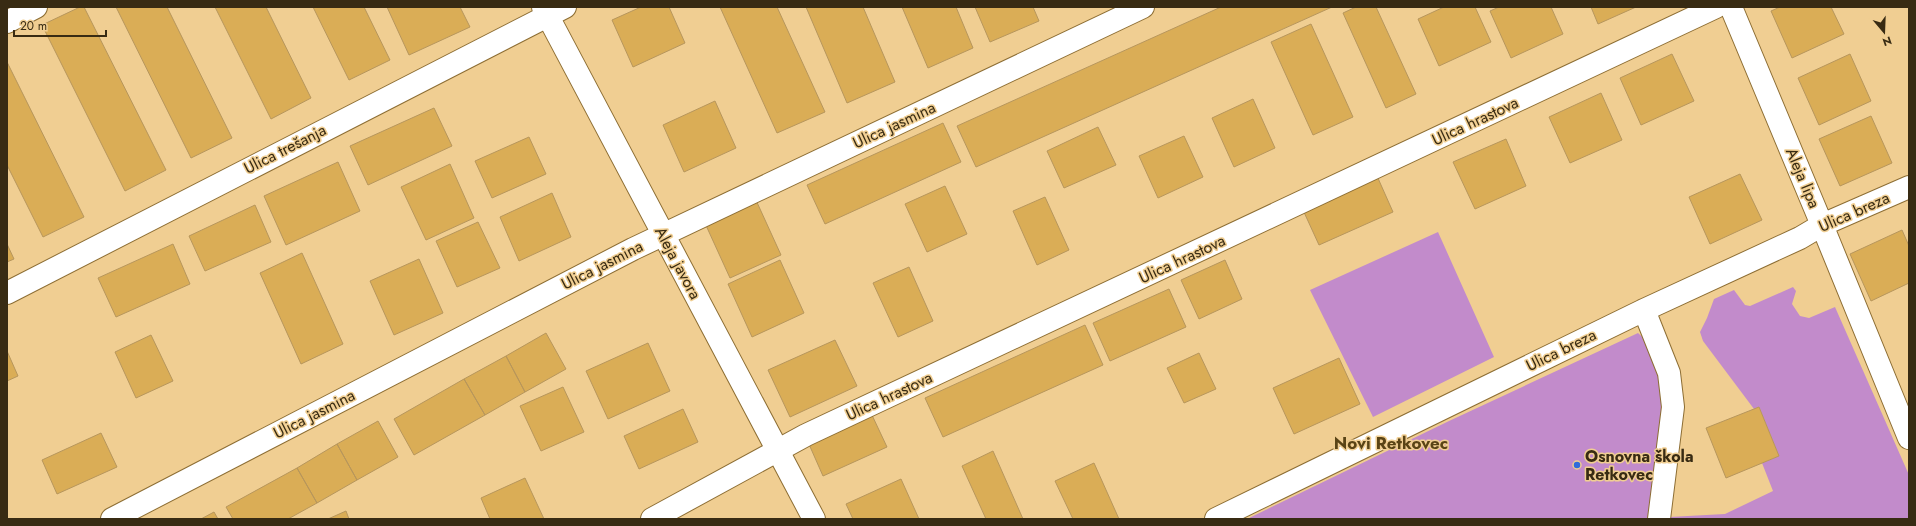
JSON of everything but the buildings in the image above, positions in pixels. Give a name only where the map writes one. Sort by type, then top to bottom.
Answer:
[{"type":"street","points":[[7,22],[36,7]]},
{"type":"street","name":"Ulica jasmina","points":[[112,519],[663,234],[1143,7]]},
{"type":"street","name":"Ulica hrastova","points":[[652,519],[778,452],[806,435],[1716,7]]},
{"type":"street","name":"Aleja lipa","points":[[1731,7],[1909,438]]},
{"type":"street","name":"Aleja javora","points":[[552,10],[663,234],[814,519]]},
{"type":"street","name":"Ulica trešanja","points":[[7,293],[552,10]]},
{"type":"street","name":"Ulica breza","points":[[1216,519],[1644,310],[1795,241],[1822,225],[1909,187]]},
{"type":"street","points":[[1644,310],[1669,373],[1673,407],[1660,519]]},
{"type":"shaded area","points":[[1438,232],[1494,357],[1373,417],[1310,290]]},
{"type":"shaded area","points":[[1793,287],[1796,291],[1792,304],[1800,316],[1809,318],[1835,307],[1909,475],[1909,519],[1669,519],[1669,517],[1725,514],[1773,491],[1762,463],[1779,456],[1759,407],[1754,409],[1703,341],[1700,332],[1714,299],[1734,290],[1745,305],[1750,306]]},
{"type":"shaded area","points":[[1638,333],[1650,344],[1665,392],[1653,519],[1247,519],[1449,421]]},
{"type":"place","name":"Osnovna škola Retkovec","points":[[1577,465]]},
{"type":"district","name":"Novi Retkovec","points":[[1391,443]]}]
